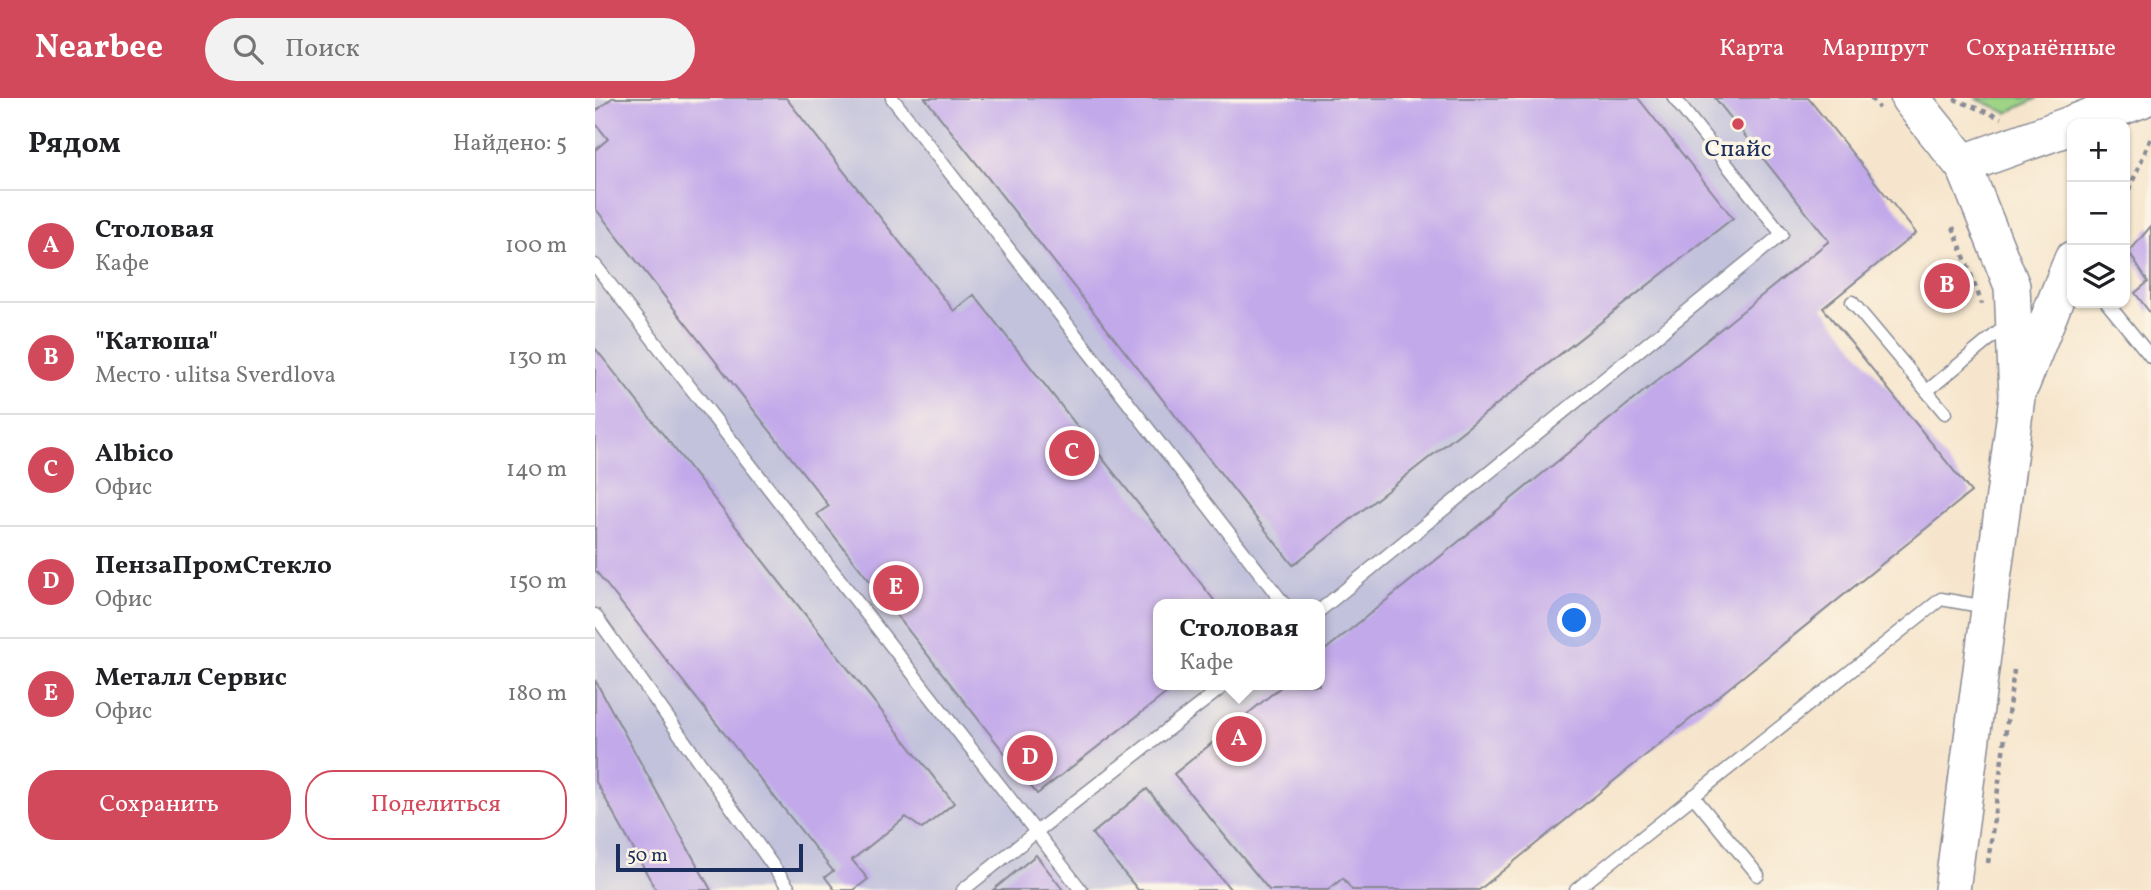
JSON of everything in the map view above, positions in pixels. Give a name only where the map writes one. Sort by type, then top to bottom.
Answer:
[{"type":"main road","points":[[1899,108],[1963,164],[2012,286],[2003,328],[2017,397]]},
{"type":"main road","points":[[2096,119],[2133,109]]},
{"type":"main road","points":[[1963,164],[2067,127]]},
{"type":"main road","points":[[1952,890],[1978,821],[1990,607],[2017,397],[2067,272]]},
{"type":"lane","points":[[893,98],[1280,599]]},
{"type":"lane","points":[[1325,606],[1782,234],[1674,98]]},
{"type":"lane","points":[[595,265],[1081,890]]},
{"type":"lane","points":[[1852,302],[1945,413]]},
{"type":"lane","points":[[2111,308],[2151,357]]},
{"type":"lane","points":[[1927,391],[2003,328]]},
{"type":"lane","points":[[1576,890],[1941,599],[1990,607]]},
{"type":"lane","points":[[595,615],[790,890]]},
{"type":"lane","points":[[963,890],[1220,690]]},
{"type":"lane","points":[[1693,796],[1758,875]]},
{"type":"path","points":[[1871,98],[1899,108]]},
{"type":"path","points":[[2130,187],[2151,138]]},
{"type":"path","points":[[1949,215],[1972,275],[2003,328]]},
{"type":"path","points":[[1947,286],[1972,275]]},
{"type":"path","points":[[1978,821],[1988,864]]},
{"type":"shaded area","points":[[595,98],[1808,98],[1916,233],[1823,308],[1971,492],[1479,890],[595,890]]},
{"type":"green space","points":[[1975,98],[2038,98],[2007,113]]},
{"type":"building","points":[[612,98],[786,98],[954,311],[974,295],[1213,599],[1153,599],[1153,690],[1171,690],[1037,794],[817,514],[829,506],[595,208],[595,150],[608,139],[595,123],[595,112]]},
{"type":"building","points":[[925,98],[1638,98],[1733,218],[1293,565]]},
{"type":"building","points":[[1715,98],[1808,98],[1916,233],[1823,308],[1971,492],[1479,890],[1352,890],[1343,878],[1328,890],[1269,890],[1174,774],[1277,690],[1325,690],[1325,650],[1829,241]]},
{"type":"building","points":[[2151,226],[2151,314],[2135,293],[2148,282],[2130,251]]},
{"type":"building","points":[[595,348],[954,803],[922,829],[906,817],[852,860],[868,879],[854,890],[835,890],[825,877],[833,871],[595,570]]},
{"type":"building","points":[[595,680],[711,890],[656,890],[595,780]]},
{"type":"building","points":[[1147,789],[1231,890],[1138,890],[1092,834]]},
{"type":"building","points":[[1036,855],[1063,890],[993,890]]},
{"type":"place","name":"Спайс","points":[[1738,124]]},
{"type":"place","name":"\"Катюша\"","points":[[1947,286]]},
{"type":"place","name":"Albico","points":[[1072,453]]},
{"type":"place","name":"Металл Сервис","points":[[896,588]]},
{"type":"place","name":"Столовая","points":[[1239,739]]},
{"type":"place","name":"ПензаПромСтекло","points":[[1030,758]]}]
